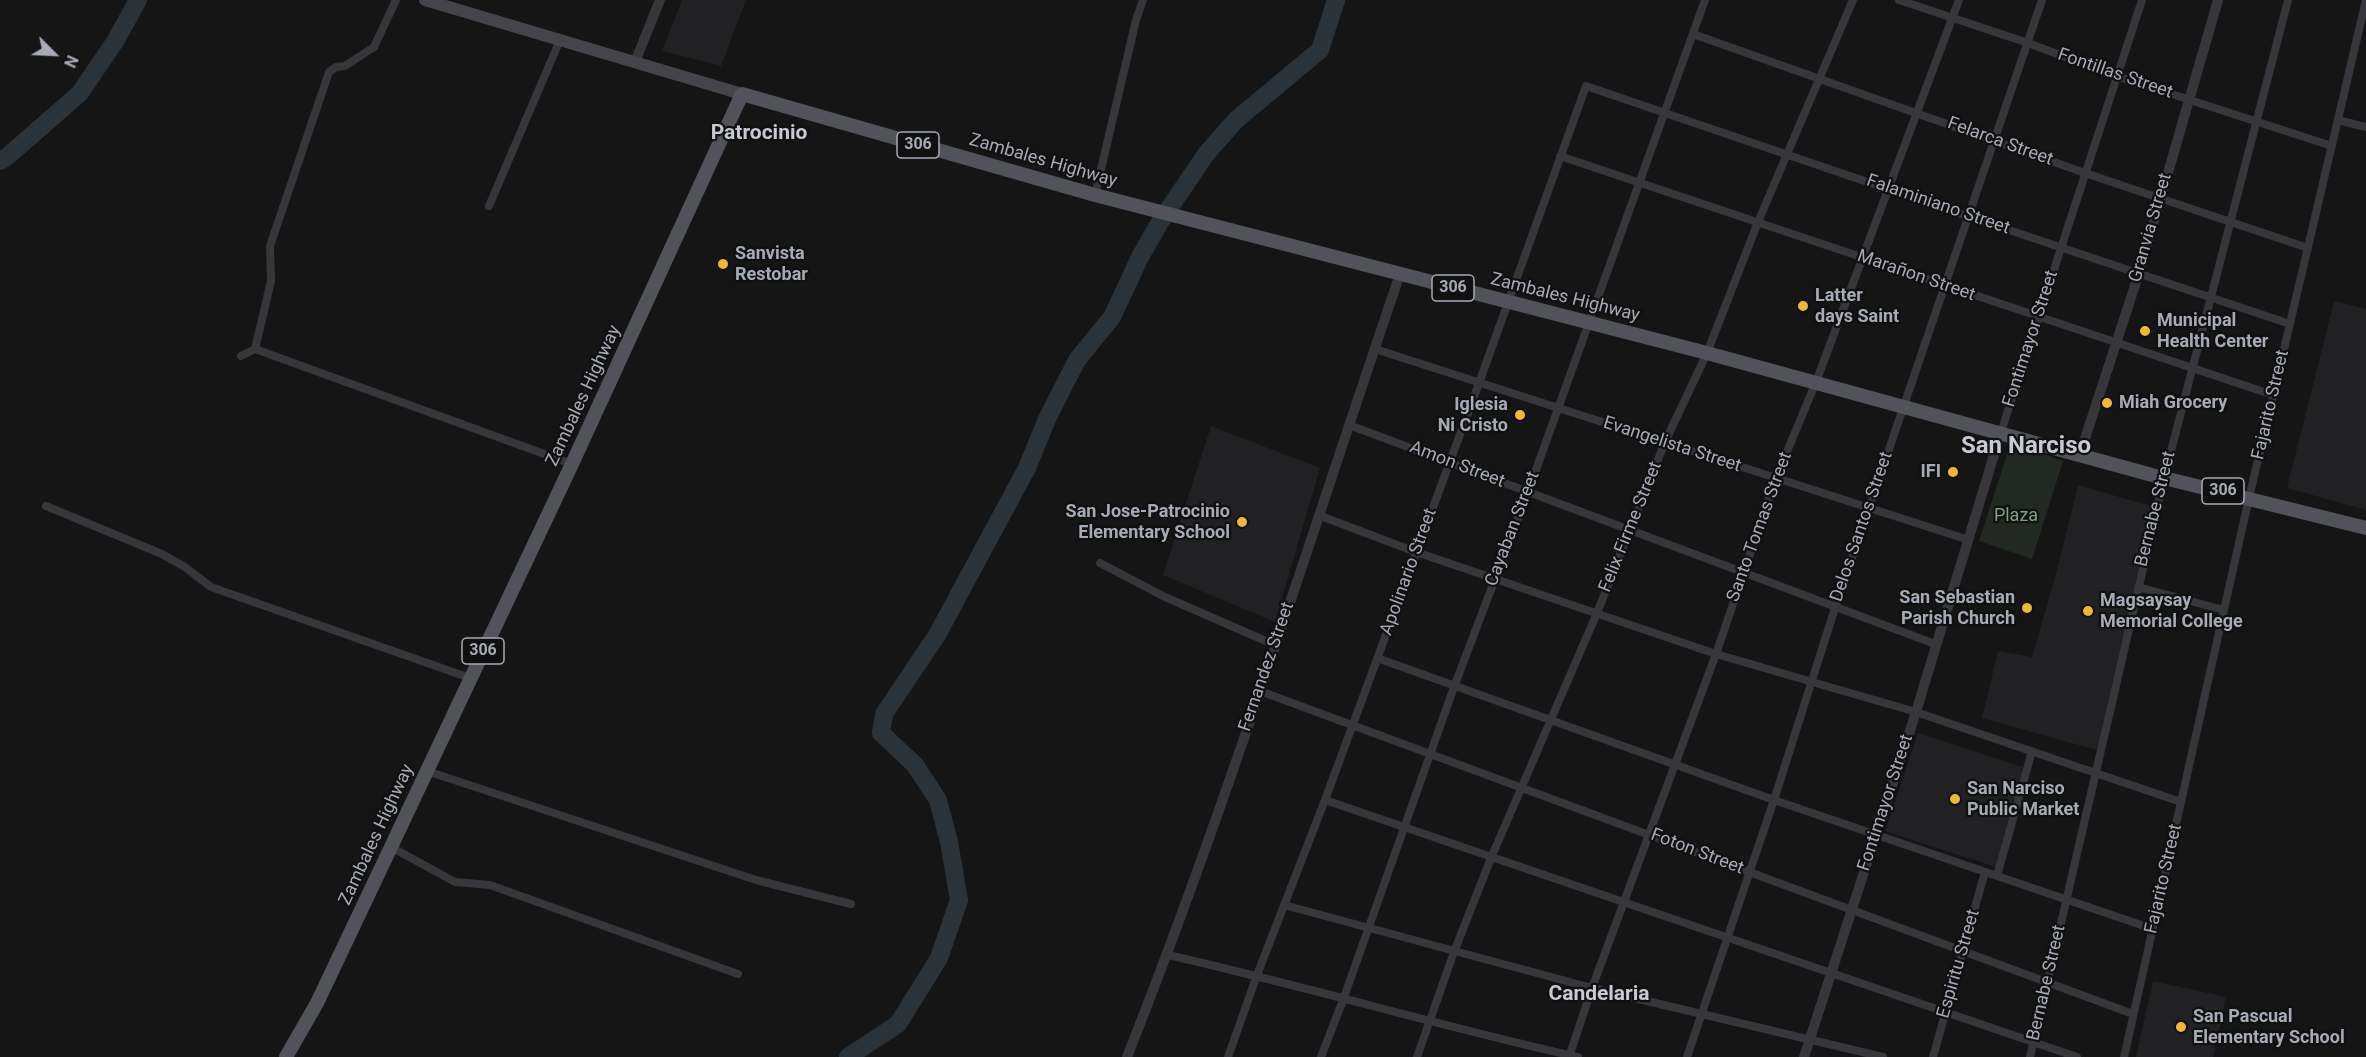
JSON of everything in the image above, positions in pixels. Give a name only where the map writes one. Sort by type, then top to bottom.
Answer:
[{"type":"main road","points":[[425,0],[742,94]]},
{"type":"main road","name":"Zambales Highway","points":[[286,1057],[317,1003],[427,771],[572,464],[742,94],[1199,223],[1707,352],[2164,478],[2366,528]]},
{"type":"street","points":[[255,349],[271,281],[270,246],[329,72],[336,67],[345,66],[374,47],[396,0]]},
{"type":"street","points":[[635,62],[660,0]]},
{"type":"street","points":[[1095,195],[1136,20],[1143,0]]},
{"type":"street","name":"Cayaban Street","points":[[1321,1057],[1706,0]]},
{"type":"street","name":"Felix Firme Street","points":[[1418,1057],[1454,952],[1491,858],[1597,613],[1665,442],[1707,352],[1758,222],[1853,0]]},
{"type":"street","name":"Fontillas Street","points":[[1899,0],[2028,43],[2116,76],[2332,146]]},
{"type":"street","name":"Santo Tomas Street","points":[[1572,1056],[1592,988],[1716,654],[1776,478],[1816,382],[1959,0]]},
{"type":"street","name":"Delos Santos Street","points":[[1688,1057],[1774,800],[1834,608],[1966,216],[2042,0]]},
{"type":"street","name":"Fontimayor Street","points":[[1804,1057],[1916,712],[2001,432],[2142,0]]},
{"type":"street","name":"Granvia Street","points":[[2080,454],[2139,273],[2218,0]]},
{"type":"street","name":"Bernabe Street","points":[[2030,1057],[2164,478],[2229,220],[2288,0]]},
{"type":"street","name":"Fajarito Street","points":[[2124,1057],[2273,395],[2366,0]]},
{"type":"street","name":"Felarca Street","points":[[1693,34],[2085,173],[2160,196],[2308,248]]},
{"type":"street","points":[[489,206],[560,40]]},
{"type":"street","name":"Falaminiano Street","points":[[1586,86],[2290,324]]},
{"type":"street","name":"Apolinario Street","points":[[1228,1057],[1450,463],[1586,86]]},
{"type":"street","points":[[2338,120],[2366,126]]},
{"type":"street","name":"Marañon Street","points":[[1560,156],[2273,395]]},
{"type":"street","name":"Fernandez Street","points":[[1129,1057],[1168,956],[1260,691],[1400,274]]},
{"type":"street","points":[[241,356],[255,349],[572,464]]},
{"type":"street","name":"Evangelista Street","points":[[1374,349],[1969,540]]},
{"type":"street","name":"Amon Street","points":[[1349,425],[1935,644]]},
{"type":"street","points":[[46,506],[162,554],[185,567],[203,582],[229,594],[471,678]]},
{"type":"street","points":[[1318,515],[1416,552],[1716,654],[1916,712],[2181,802]]},
{"type":"street","points":[[1100,563],[1165,597],[1275,645]]},
{"type":"street","points":[[2138,587],[2224,610]]},
{"type":"street","points":[[1377,658],[1774,800],[2153,929]]},
{"type":"street","name":"Foton Street","points":[[1260,691],[2133,1014]]},
{"type":"street","points":[[1997,876],[2032,751]]},
{"type":"street","points":[[427,771],[756,880],[851,904]]},
{"type":"street","points":[[1325,800],[2077,1057]]},
{"type":"street","points":[[391,847],[455,882],[490,885],[738,974]]},
{"type":"street","name":"Espiritu Street","points":[[1933,1057],[1984,872]]},
{"type":"street","points":[[1284,905],[1592,988],[1883,1057]]},
{"type":"street","points":[[1168,956],[1257,975],[1343,1000],[1572,1056]]},
{"type":"shaded area","points":[[682,0],[746,0],[721,66],[662,51]]},
{"type":"shaded area","points":[[2334,301],[2366,309],[2366,510],[2287,488]]},
{"type":"shaded area","name":"San Jose-Patrocinio Elementary School","points":[[1211,426],[1320,468],[1275,622],[1163,575]]},
{"type":"shaded area","name":"Magsaysay Memorial College","points":[[2078,485],[2154,507],[2097,750],[1982,718],[1998,651],[2032,657]]},
{"type":"shaded area","name":"San Narciso Public Market","points":[[1918,733],[2023,767],[1996,867],[1885,831]]},
{"type":"shaded area","name":"San Pascual Elementary School","points":[[2153,981],[2226,997],[2213,1057],[2136,1057]]},
{"type":"green space","name":"Plaza","points":[[2011,442],[2063,461],[2032,559],[1979,541]]},
{"type":"waterway","points":[[0,161],[80,93],[116,40],[138,0]]},
{"type":"waterway","points":[[848,1057],[898,1024],[939,958],[959,900],[949,842],[938,800],[915,765],[881,733],[884,714],[937,635],[1027,468],[1047,419],[1077,360],[1112,317],[1140,257],[1160,222],[1206,154],[1236,120],[1320,50],[1336,0]]},
{"type":"place","name":"Sanvista Restobar","points":[[723,264]]},
{"type":"place","name":"Latter days Saint","points":[[1803,306]]},
{"type":"place","name":"Municipal Health Center","points":[[2145,331]]},
{"type":"place","name":"Miah Grocery","points":[[2107,403]]},
{"type":"place","name":"Iglesia Ni Cristo","points":[[1520,415]]},
{"type":"place","name":"IFI","points":[[1953,472]]},
{"type":"place","name":"San Jose-Patrocinio Elementary School","points":[[1242,522]]},
{"type":"place","name":"San Sebastian Parish Church","points":[[2027,608]]},
{"type":"place","name":"Magsaysay Memorial College","points":[[2088,611]]},
{"type":"place","name":"San Narciso Public Market","points":[[1955,799]]},
{"type":"place","name":"San Pascual Elementary School","points":[[2181,1027]]},
{"type":"district","name":"Patrocinio","points":[[759,134]]},
{"type":"district","name":"San Narciso","points":[[2026,447]]},
{"type":"district","name":"Candelaria","points":[[1599,995]]}]
